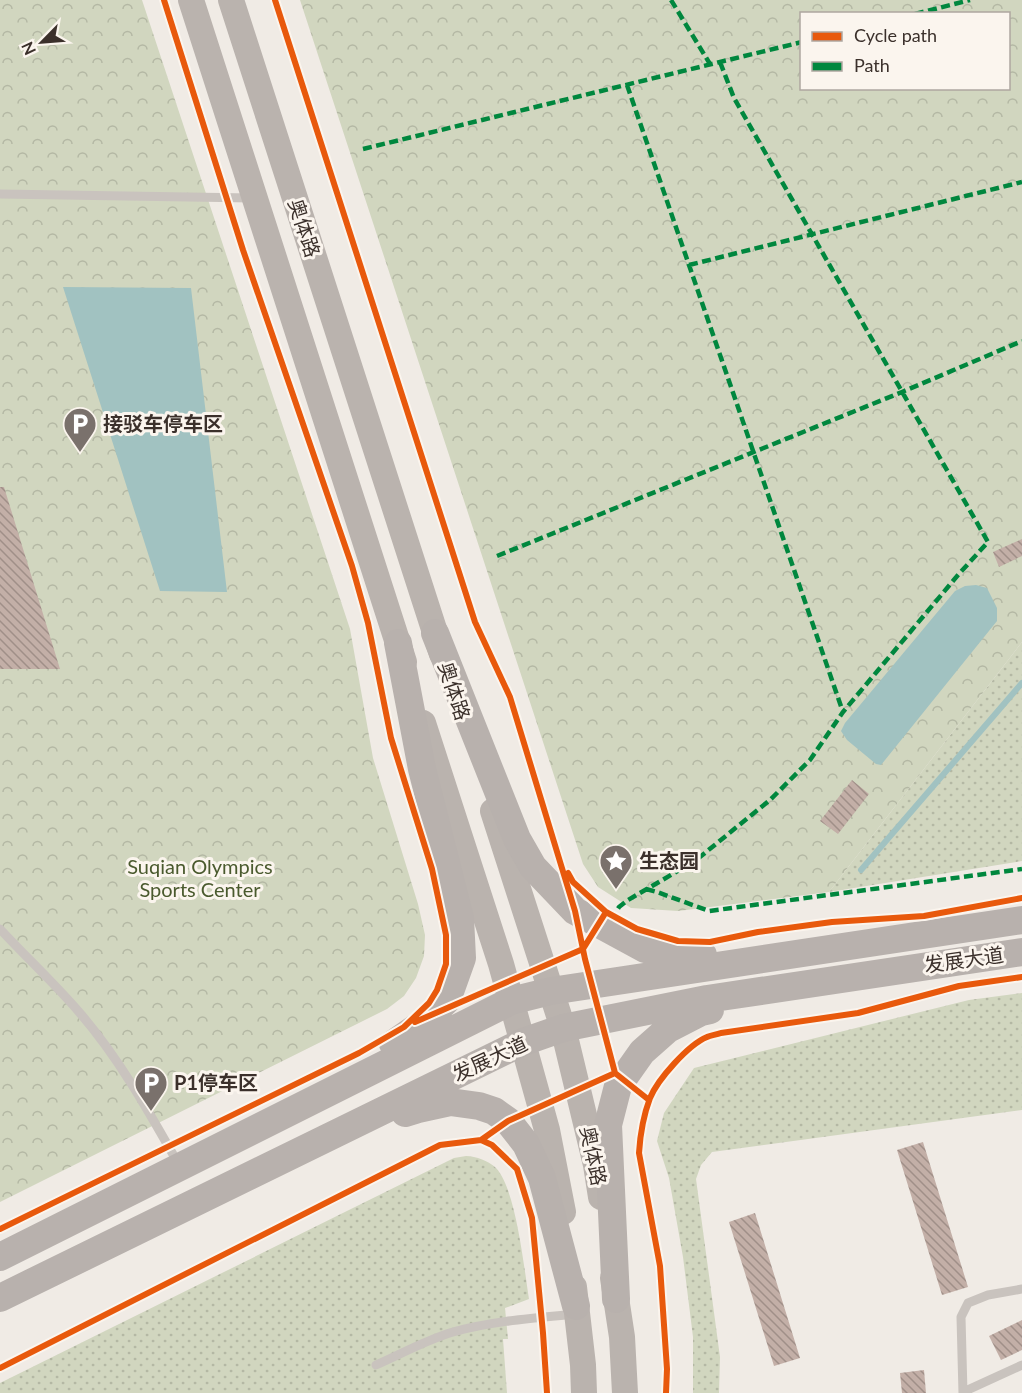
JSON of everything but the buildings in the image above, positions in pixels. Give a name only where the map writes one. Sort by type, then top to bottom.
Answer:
[{"type":"main road","name":"奥体路","points":[[191,0],[501,964],[547,1130],[567,1231],[584,1393]]},
{"type":"main road","name":"奥体路","points":[[231,0],[563,1028],[596,1165],[622,1337],[625,1393]]},
{"type":"main road","points":[[435,633],[517,839],[533,867],[576,910],[645,949],[682,958],[803,944],[941,932]]},
{"type":"main road","points":[[270,1122],[391,1046],[423,1023],[447,1000],[462,958],[460,918],[422,769],[398,643]]},
{"type":"main road","name":"发展大道","points":[[0,1257],[511,1001],[551,991],[1022,920]]},
{"type":"main road","name":"发展大道","points":[[0,1298],[523,1042],[563,1028],[707,999],[1022,952]]},
{"type":"main road","points":[[616,1299],[608,1125],[618,1086],[642,1052],[668,1029],[701,1012],[943,963]]},
{"type":"main road","points":[[283,1160],[418,1109],[450,1102],[494,1111],[508,1122],[526,1144],[542,1179],[576,1310]]},
{"type":"lane","points":[[0,194],[255,198]]},
{"type":"lane","points":[[0,929],[79,1012],[120,1065],[181,1167]]},
{"type":"lane","points":[[1022,1289],[987,1295],[968,1303],[961,1317],[963,1393],[1022,1365]]},
{"type":"lane","points":[[376,1365],[436,1338],[463,1329],[576,1310]]},
{"type":"green space","name":"Suqian Olympics Sports Center","points":[[0,0],[142,0],[350,629],[373,758],[418,904],[425,935],[424,956],[416,978],[404,996],[387,1009],[0,1202]]},
{"type":"green space","points":[[300,0],[1022,0],[1022,642],[829,892],[678,911],[631,908],[598,887],[583,864]]},
{"type":"green space","points":[[1022,642],[1022,861],[829,892]]},
{"type":"green space","points":[[1022,993],[1022,1110],[712,1152],[701,1165],[696,1179],[720,1357],[719,1393],[693,1393],[693,1337],[683,1257],[669,1178],[657,1141],[664,1113],[694,1068],[969,1000]]},
{"type":"green space","points":[[466,1156],[490,1163],[503,1178],[514,1211],[522,1249],[529,1299],[505,1308],[508,1339],[503,1339],[507,1393],[0,1393],[0,1383],[454,1158]]},
{"type":"water","points":[[63,287],[191,288],[227,592],[160,591]]},
{"type":"water","points":[[976,585],[987,588],[997,608],[997,621],[881,765],[876,764],[847,740],[841,731],[845,723],[955,591],[965,586]]},
{"type":"waterway","points":[[861,870],[1022,683]]},
{"type":"marked path","points":[[671,0],[710,64]]},
{"type":"marked path","points":[[923,12],[970,0]]},
{"type":"marked path","points":[[363,149],[800,42]]},
{"type":"marked path","points":[[611,920],[619,907],[628,900],[695,861],[770,800],[810,760],[843,712],[988,542],[734,98],[720,62]]},
{"type":"marked path","points":[[627,85],[843,712]]},
{"type":"marked path","points":[[689,265],[1022,182]]},
{"type":"marked path","points":[[497,556],[1022,341]]},
{"type":"marked path","points":[[646,889],[709,911],[1022,869]]},
{"type":"cycle path","points":[[0,1229],[359,1053],[404,1027],[429,1003],[437,990],[446,964],[446,935],[432,869],[391,738],[368,623],[352,566],[243,250],[164,0]]},
{"type":"cycle path","points":[[275,0],[475,622],[510,697],[575,911],[615,1073],[649,1100]]},
{"type":"cycle path","points":[[568,873],[573,882],[606,912],[637,929],[678,941],[710,942],[758,932],[832,922],[924,916],[1022,898]]},
{"type":"cycle path","points":[[415,1022],[583,949],[606,912]]},
{"type":"cycle path","points":[[666,1393],[667,1369],[660,1266],[639,1153],[650,1098],[667,1072],[699,1041],[721,1033],[858,1013],[959,986],[1022,977]]},
{"type":"cycle path","points":[[481,1140],[508,1121],[615,1073]]},
{"type":"cycle path","points":[[0,1368],[440,1145],[481,1140],[492,1145],[517,1169],[532,1218],[547,1393]]},
{"type":"place","name":"接驳车停车区","points":[[80,453]]},
{"type":"place","name":"生态园","points":[[616,890]]},
{"type":"place","name":"P1停车区","points":[[151,1112]]}]
